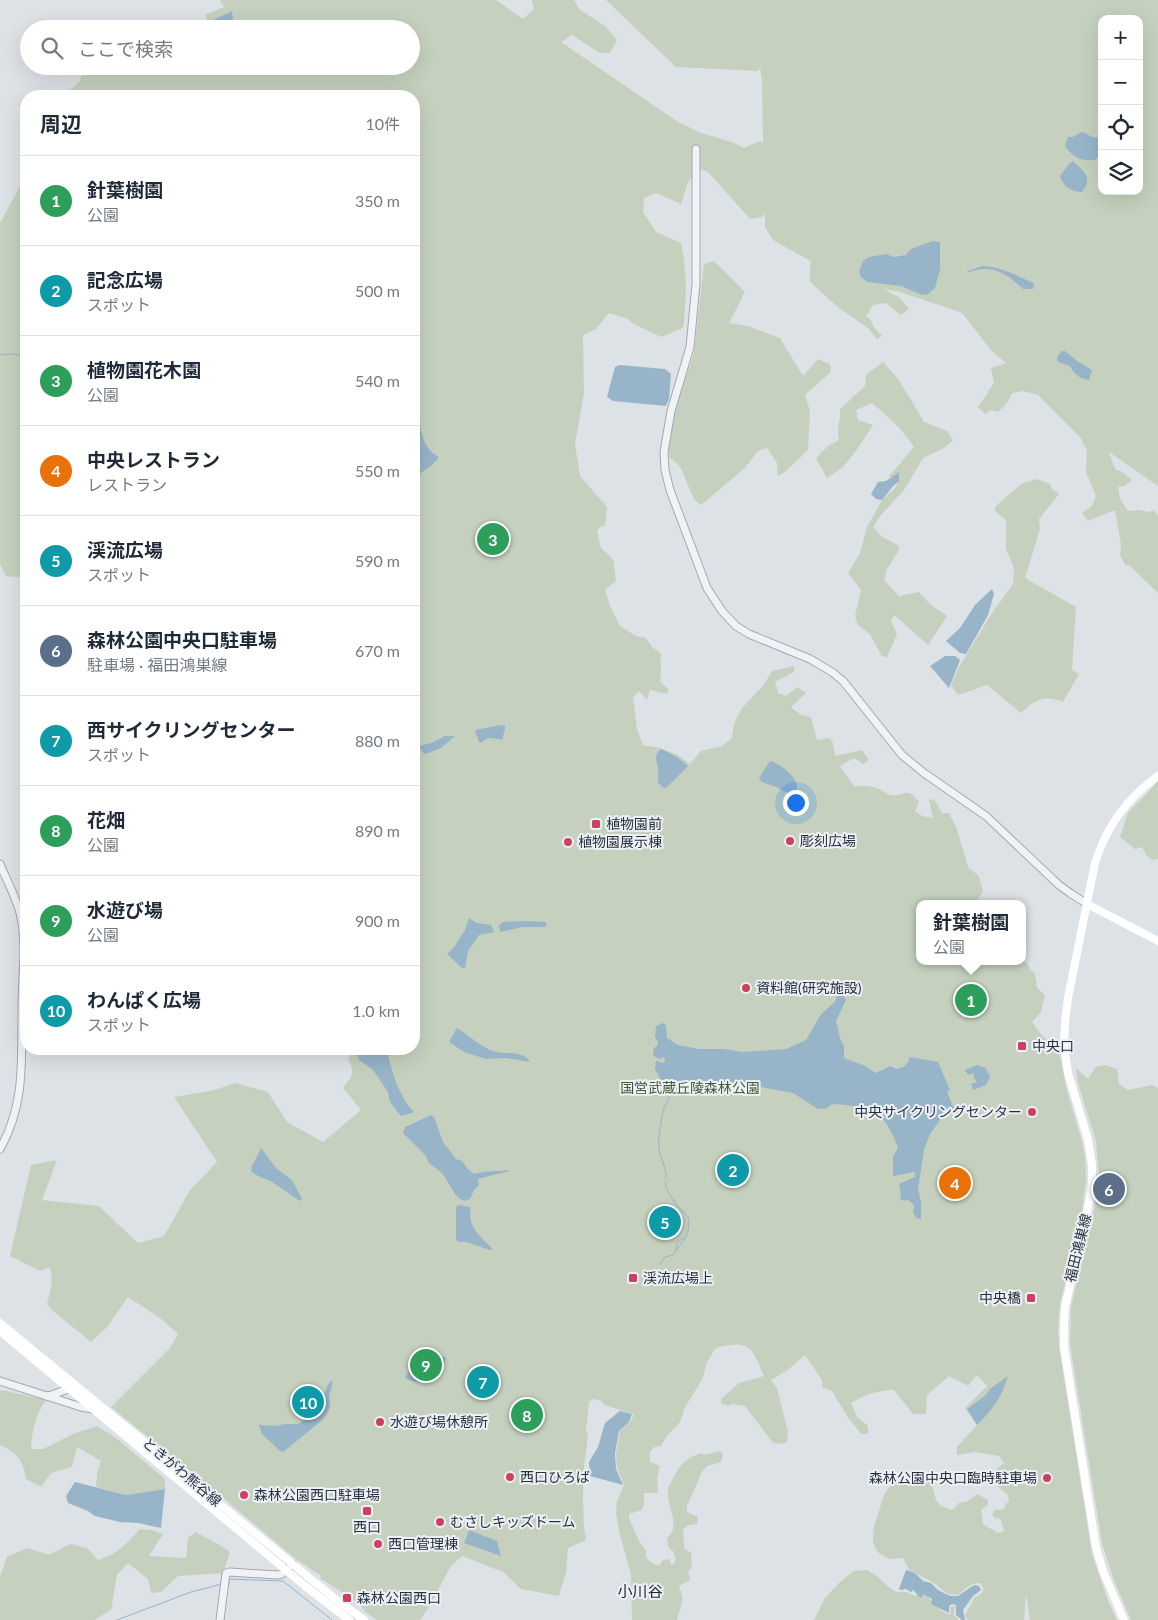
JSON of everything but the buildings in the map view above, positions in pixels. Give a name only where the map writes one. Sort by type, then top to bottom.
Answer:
[{"type":"main road","name":"福田鴻巣線","points":[[1124,1620],[1103,1571],[1096,1547],[1064,1347],[1064,1307],[1088,1207],[1092,1185],[1092,1165],[1088,1140],[1068,1073],[1064,1045],[1068,998],[1095,864],[1100,848],[1116,817],[1129,801],[1158,776]]},
{"type":"main road","points":[[1087,904],[1158,941]]},
{"type":"main road","name":"ときがわ熊谷線","points":[[0,1323],[341,1604],[364,1620]]},
{"type":"main road","name":"ときがわ熊谷線","points":[[0,1331],[287,1571],[349,1620]]},
{"type":"street","points":[[696,149],[696,284],[690,347],[670,411],[664,452],[665,470],[672,499],[707,588],[722,611],[736,626],[749,634],[810,659],[843,681],[902,755],[924,773],[986,816],[1059,885],[1087,904]]},
{"type":"street","points":[[0,864],[20,913]]},
{"type":"street","points":[[0,1149],[12,1124],[18,1103],[22,1055]]},
{"type":"street","points":[[57,1394],[59,1387],[58,1379]]},
{"type":"street","points":[[0,1382],[81,1407],[93,1408]]},
{"type":"street","points":[[44,1396],[57,1394],[70,1388],[81,1390]]},
{"type":"street","points":[[220,1620],[226,1573],[277,1575],[287,1571],[293,1564]]},
{"type":"green space","name":"国営武蔵丘陵森林公園","points":[[220,0],[496,0],[523,19],[534,9],[532,0],[574,0],[579,9],[605,26],[617,40],[610,53],[600,53],[572,35],[561,42],[678,122],[701,133],[732,142],[744,148],[760,141],[763,143],[760,67],[758,71],[676,67],[606,0],[1158,0],[1158,486],[1109,452],[1115,469],[1124,473],[1132,480],[1125,486],[1118,487],[1120,499],[1128,511],[1139,510],[1149,512],[1154,510],[1158,516],[1158,593],[1130,566],[1125,565],[1120,555],[1121,545],[1115,510],[1088,521],[1082,513],[1092,506],[1096,496],[1086,472],[1087,451],[1080,437],[1038,395],[1023,391],[1012,393],[1008,402],[998,412],[991,410],[985,414],[978,407],[994,383],[991,368],[1006,363],[991,350],[962,313],[900,292],[884,289],[900,298],[909,309],[901,315],[886,303],[873,305],[866,316],[882,336],[877,339],[868,328],[839,308],[810,282],[810,265],[812,262],[773,240],[765,227],[765,214],[762,217],[750,219],[709,173],[701,169],[688,182],[681,204],[656,193],[644,198],[643,212],[656,232],[681,243],[686,285],[683,328],[661,337],[632,323],[628,319],[609,313],[596,329],[583,335],[584,393],[575,444],[580,476],[607,507],[605,525],[599,528],[597,532],[601,548],[613,559],[616,581],[605,590],[610,606],[620,626],[636,636],[646,638],[653,648],[661,653],[660,681],[669,690],[666,694],[650,690],[647,700],[639,691],[633,697],[637,729],[643,745],[660,748],[678,755],[690,764],[701,751],[722,746],[732,738],[735,722],[740,711],[762,686],[772,671],[794,666],[794,672],[775,682],[778,693],[786,696],[798,687],[806,693],[791,707],[801,715],[811,717],[817,740],[830,738],[833,743],[835,756],[862,750],[869,760],[863,764],[854,758],[840,766],[854,786],[873,787],[890,795],[911,794],[919,802],[915,811],[922,816],[933,818],[929,800],[934,799],[942,813],[949,813],[957,829],[968,867],[979,876],[983,892],[977,900],[916,900],[916,965],[1026,965],[1026,963],[1035,974],[1037,988],[1045,995],[1041,1012],[1032,1022],[1041,1034],[1059,1051],[1067,1091],[1082,1141],[1086,1178],[1082,1212],[1060,1304],[1059,1347],[1092,1554],[1108,1601],[1117,1620],[1030,1620],[1026,1594],[1024,1620],[968,1620],[965,1616],[967,1611],[974,1598],[981,1594],[984,1589],[980,1583],[971,1585],[958,1595],[948,1594],[934,1583],[909,1570],[903,1558],[890,1559],[881,1555],[876,1550],[873,1531],[883,1499],[892,1484],[904,1480],[913,1479],[930,1482],[938,1503],[952,1510],[959,1503],[968,1501],[977,1494],[988,1500],[988,1505],[981,1510],[983,1524],[998,1533],[1004,1531],[1001,1519],[995,1518],[992,1515],[994,1510],[1004,1509],[1009,1498],[991,1478],[995,1470],[1004,1463],[999,1456],[974,1452],[957,1455],[957,1447],[977,1425],[965,1408],[987,1386],[977,1375],[968,1386],[949,1376],[927,1395],[926,1414],[913,1414],[894,1390],[877,1392],[856,1400],[851,1403],[857,1417],[868,1426],[868,1434],[861,1434],[847,1416],[832,1391],[822,1387],[822,1380],[805,1355],[789,1369],[771,1380],[777,1388],[788,1432],[787,1442],[780,1444],[773,1443],[745,1406],[732,1404],[728,1406],[721,1403],[722,1398],[739,1383],[764,1376],[753,1352],[749,1348],[738,1344],[715,1349],[707,1362],[702,1380],[685,1407],[680,1422],[666,1437],[661,1446],[654,1447],[650,1452],[650,1462],[660,1466],[657,1477],[658,1493],[644,1493],[642,1510],[629,1514],[639,1541],[646,1551],[646,1557],[650,1562],[659,1566],[663,1560],[669,1559],[672,1565],[676,1560],[673,1551],[668,1547],[667,1538],[673,1528],[668,1496],[669,1486],[681,1466],[691,1457],[701,1453],[705,1455],[719,1451],[723,1454],[721,1462],[707,1466],[702,1472],[687,1506],[687,1512],[698,1517],[697,1524],[689,1525],[683,1529],[684,1548],[691,1553],[692,1567],[688,1572],[690,1580],[679,1586],[683,1599],[677,1620],[632,1620],[631,1574],[619,1532],[616,1512],[617,1501],[624,1485],[617,1468],[616,1453],[620,1431],[631,1421],[634,1414],[604,1405],[602,1401],[593,1399],[589,1402],[586,1431],[588,1436],[584,1467],[583,1498],[586,1540],[568,1548],[566,1572],[559,1596],[521,1589],[503,1572],[462,1556],[451,1566],[420,1620],[377,1620],[365,1612],[360,1604],[320,1578],[321,1576],[296,1559],[111,1407],[170,1348],[178,1334],[160,1318],[128,1297],[108,1326],[91,1342],[47,1304],[52,1281],[49,1267],[40,1271],[10,1256],[31,1165],[57,1160],[42,1200],[99,1206],[138,1243],[164,1236],[190,1190],[217,1162],[174,1097],[215,1090],[235,1083],[268,1092],[287,1122],[323,1142],[361,1110],[343,1088],[352,1074],[352,1068],[348,1059],[350,1055],[420,1055],[420,90],[70,90],[80,81],[82,75],[420,75],[420,20],[208,20],[205,15],[224,7]]},
{"type":"green space","points":[[20,186],[20,577],[6,576],[0,564],[0,223]]},
{"type":"green space","points":[[714,261],[745,292],[729,323],[748,326],[780,338],[803,376],[818,359],[830,364],[831,372],[805,395],[810,411],[808,450],[785,472],[778,476],[777,463],[767,448],[758,451],[745,468],[701,505],[695,500],[679,465],[670,458],[665,429],[671,411],[682,389],[694,353],[704,264]]},
{"type":"green space","points":[[883,362],[899,380],[924,422],[947,431],[953,440],[944,448],[923,458],[904,490],[881,515],[873,527],[881,536],[899,546],[898,552],[887,569],[884,580],[899,596],[919,592],[931,605],[947,616],[928,645],[894,615],[891,621],[897,634],[887,657],[882,656],[870,634],[858,625],[855,616],[861,590],[848,573],[860,553],[867,527],[882,500],[899,482],[889,476],[914,447],[895,424],[872,403],[856,410],[858,420],[873,425],[843,467],[827,478],[816,458],[828,446],[839,440],[840,409],[865,386],[866,375]]},
{"type":"green space","points":[[1037,479],[1050,484],[1052,489],[1059,494],[1039,519],[1040,529],[1025,578],[1076,607],[1072,670],[1079,674],[1063,702],[1051,699],[1040,700],[1021,713],[987,685],[958,695],[951,685],[959,667],[992,613],[1013,584],[1014,568],[1006,549],[1006,520],[994,510],[997,505],[1021,484]]},
{"type":"green space","points":[[1158,777],[1158,859],[1152,860],[1146,855],[1142,847],[1135,849],[1120,837],[1128,813],[1154,786]]},
{"type":"green space","points":[[1105,1065],[1117,1069],[1119,1084],[1128,1090],[1152,1085],[1158,1088],[1158,1620],[1131,1620],[1113,1578],[1102,1543],[1070,1344],[1071,1307],[1096,1201],[1099,1176],[1096,1141],[1078,1083],[1076,1068],[1088,1079],[1096,1067]]},
{"type":"green space","points":[[0,1391],[46,1400],[35,1424],[31,1449],[43,1449],[73,1434],[97,1426],[116,1438],[165,1479],[165,1489],[126,1495],[96,1487],[101,1461],[77,1447],[72,1467],[51,1473],[41,1487],[26,1479],[21,1462],[15,1454],[0,1445]]},
{"type":"green space","points":[[140,1529],[152,1530],[163,1534],[149,1556],[186,1558],[188,1538],[196,1532],[230,1552],[223,1573],[178,1576],[161,1592],[151,1593],[148,1579],[128,1563],[117,1575],[111,1610],[94,1620],[0,1620],[0,1577],[7,1557],[27,1548],[49,1555],[70,1544],[87,1548],[98,1560],[116,1552]]},
{"type":"green space","points":[[867,1570],[896,1592],[907,1592],[915,1596],[921,1592],[946,1613],[951,1615],[950,1607],[955,1606],[954,1615],[959,1620],[814,1620],[825,1598],[840,1582],[854,1571]]},
{"type":"water","points":[[232,11],[233,20],[213,20]]},
{"type":"water","points":[[1081,132],[1098,137],[1098,157],[1095,160],[1085,160],[1071,153],[1065,146],[1068,137],[1073,137]]},
{"type":"water","points":[[1073,161],[1087,178],[1082,192],[1068,188],[1060,176]]},
{"type":"water","points":[[933,241],[940,242],[940,269],[935,288],[928,294],[922,295],[901,286],[867,282],[861,277],[859,272],[863,261],[869,257],[886,254],[894,257],[906,255],[911,249]]},
{"type":"water","points":[[983,266],[1021,277],[1034,284],[1033,289],[1023,289],[1005,274],[992,270],[967,271]]},
{"type":"water","points":[[1062,351],[1065,351],[1092,370],[1089,380],[1078,376],[1070,366],[1058,362],[1057,357]]},
{"type":"water","points":[[620,365],[665,369],[671,374],[669,399],[666,406],[613,401],[607,397],[615,367]]},
{"type":"water","points":[[420,419],[422,436],[427,446],[439,457],[420,473]]},
{"type":"water","points":[[899,472],[899,482],[894,485],[882,500],[876,499],[871,494],[878,482],[886,481]]},
{"type":"water","points":[[992,589],[994,594],[988,615],[966,654],[960,653],[946,641],[960,628],[975,605]]},
{"type":"water","points":[[945,656],[955,656],[960,660],[949,688],[930,666]]},
{"type":"water","points":[[501,725],[505,726],[502,740],[489,738],[481,743],[479,742],[475,730]]},
{"type":"water","points":[[445,736],[455,736],[441,748],[426,754],[423,753],[420,746]]},
{"type":"water","points":[[661,749],[677,757],[688,766],[666,788],[662,787],[658,782],[656,756]]},
{"type":"water","points":[[770,761],[779,765],[792,776],[797,785],[797,790],[789,794],[762,782],[759,778]]},
{"type":"water","points":[[469,918],[477,923],[491,925],[494,932],[479,935],[468,951],[465,968],[462,968],[447,954],[465,930]]},
{"type":"water","points":[[503,922],[545,922],[547,924],[545,927],[523,927],[500,932],[499,925]]},
{"type":"water","points":[[842,994],[846,1000],[836,1021],[844,1046],[844,1058],[863,1065],[876,1073],[890,1066],[897,1069],[902,1067],[907,1064],[910,1057],[938,1062],[950,1090],[947,1092],[955,1111],[950,1111],[940,1120],[930,1134],[924,1150],[918,1189],[921,1202],[921,1219],[916,1218],[913,1212],[914,1205],[908,1200],[900,1199],[899,1184],[915,1177],[915,1172],[893,1176],[893,1157],[898,1147],[887,1124],[874,1112],[857,1106],[832,1104],[827,1108],[818,1109],[793,1093],[760,1087],[682,1082],[682,1092],[671,1094],[660,1087],[663,1085],[662,1082],[664,1080],[661,1080],[655,1069],[656,1061],[664,1063],[665,1058],[662,1057],[661,1059],[653,1056],[654,1048],[658,1042],[655,1037],[656,1026],[663,1023],[666,1025],[667,1038],[678,1045],[699,1049],[724,1049],[742,1052],[786,1049],[806,1040],[821,1014],[835,1002],[837,995]]},
{"type":"water","points":[[457,1028],[490,1050],[522,1055],[530,1062],[506,1058],[486,1059],[464,1052],[449,1042]]},
{"type":"water","points":[[357,1055],[388,1055],[400,1091],[414,1112],[401,1116],[390,1102],[388,1092],[373,1070],[359,1060]]},
{"type":"water","points":[[977,1065],[986,1068],[990,1077],[986,1085],[973,1090],[971,1084],[977,1082],[973,1077],[973,1073],[968,1075],[965,1070]]},
{"type":"water","points":[[431,1115],[434,1117],[443,1142],[456,1159],[462,1161],[474,1174],[509,1171],[478,1179],[479,1185],[474,1190],[470,1199],[465,1201],[460,1199],[443,1174],[428,1162],[426,1156],[403,1133],[405,1127]]},
{"type":"water","points":[[261,1148],[276,1168],[292,1180],[302,1199],[300,1201],[272,1182],[251,1171]]},
{"type":"water","points":[[459,1205],[471,1207],[471,1220],[476,1231],[493,1249],[490,1250],[466,1242],[458,1242],[456,1239],[456,1207]]},
{"type":"water","points":[[441,1357],[446,1357],[444,1365],[432,1380],[420,1382],[405,1378],[409,1371],[418,1374],[419,1377],[431,1375],[437,1369]]},
{"type":"water","points":[[1008,1376],[996,1403],[977,1425],[967,1409]]},
{"type":"water","points":[[333,1381],[329,1397],[330,1406],[327,1414],[283,1452],[262,1434],[259,1425],[298,1424],[319,1411],[327,1386]]},
{"type":"water","points":[[620,1411],[632,1414],[629,1422],[619,1431],[615,1453],[616,1469],[623,1485],[590,1476],[589,1462],[598,1447],[605,1423]]},
{"type":"water","points":[[75,1482],[126,1495],[165,1489],[161,1528],[95,1516],[68,1503],[66,1496]]},
{"type":"water","points":[[469,1530],[497,1541],[501,1556],[464,1543]]},
{"type":"water","points":[[906,1570],[915,1573],[923,1581],[931,1583],[938,1590],[950,1596],[958,1596],[975,1585],[979,1586],[981,1590],[973,1596],[963,1610],[965,1620],[962,1620],[956,1615],[956,1605],[952,1604],[949,1606],[949,1613],[931,1604],[932,1599],[923,1594],[921,1598],[913,1590],[911,1592],[906,1589],[899,1589]]},
{"type":"waterway","points":[[0,355],[20,355]]},
{"type":"waterway","points":[[666,1179],[659,1148],[659,1138],[664,1108],[670,1093]]},
{"type":"waterway","points":[[660,1264],[665,1257],[673,1255],[686,1237],[689,1218],[671,1197],[665,1183]]},
{"type":"waterway","points":[[676,1250],[677,1242],[686,1237]]},
{"type":"waterway","points":[[229,1584],[229,1579],[283,1581],[332,1620]]},
{"type":"waterway","points":[[117,1620],[191,1592],[222,1584]]},
{"type":"place","name":"植物園花木園","points":[[493,539]]},
{"type":"place","name":"植物園前","points":[[596,824]]},
{"type":"place","name":"彫刻広場","points":[[790,841]]},
{"type":"place","name":"植物園展示棟","points":[[568,842]]},
{"type":"place","name":"資料館(研究施設)","points":[[746,988]]},
{"type":"place","name":"針葉樹園","points":[[971,1000]]},
{"type":"place","name":"中央口","points":[[1022,1046]]},
{"type":"place","name":"中央サイクリングセンター","points":[[1032,1112]]},
{"type":"place","name":"記念広場","points":[[733,1170]]},
{"type":"place","name":"中央レストラン","points":[[955,1183]]},
{"type":"place","name":"森林公園中央口駐車場","points":[[1109,1189]]},
{"type":"place","name":"渓流広場","points":[[665,1222]]},
{"type":"place","name":"渓流広場上","points":[[633,1278]]},
{"type":"place","name":"中央橋","points":[[1031,1298]]},
{"type":"place","name":"水遊び場","points":[[426,1365]]},
{"type":"place","name":"西サイクリングセンター","points":[[483,1382]]},
{"type":"place","name":"わんぱく広場","points":[[308,1402]]},
{"type":"place","name":"花畑","points":[[527,1415]]},
{"type":"place","name":"水遊び場休憩所","points":[[380,1422]]},
{"type":"place","name":"西口ひろば","points":[[510,1477]]},
{"type":"place","name":"森林公園中央口臨時駐車場","points":[[1047,1478]]},
{"type":"place","name":"森林公園西口駐車場","points":[[244,1495]]},
{"type":"place","name":"西口","points":[[367,1511]]},
{"type":"place","name":"むさしキッズドーム","points":[[440,1522]]},
{"type":"place","name":"西口管理棟","points":[[378,1544]]},
{"type":"place","name":"森林公園西口","points":[[347,1598]]},
{"type":"district","name":"小川谷","points":[[640,1592]]}]
